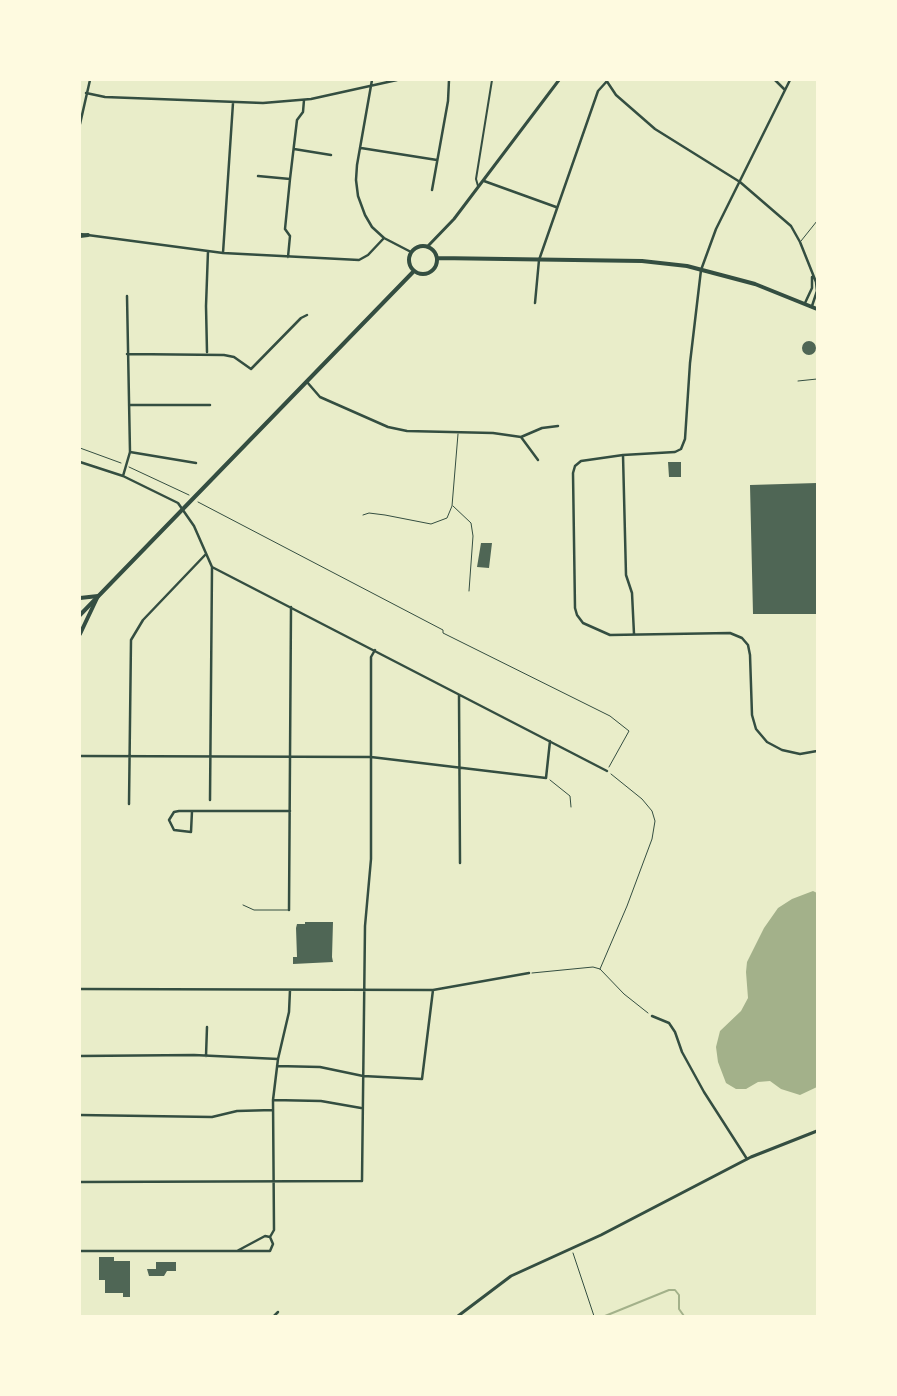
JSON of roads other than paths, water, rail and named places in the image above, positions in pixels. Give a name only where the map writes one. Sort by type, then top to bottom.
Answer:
[{"type":"main road","points":[[80,234],[88,235]]},
{"type":"main road","points":[[418,246],[428,246],[437,258],[436,266],[428,273],[414,271],[409,262],[411,252],[418,246]]},
{"type":"main road","points":[[437,258],[642,261],[701,270],[755,284],[817,309]]},
{"type":"main road","points":[[80,615],[414,271]]},
{"type":"main road","points":[[80,598],[98,596]]},
{"type":"main road","points":[[80,634],[98,596]]},
{"type":"street","points":[[80,124],[90,80]]},
{"type":"street","points":[[372,80],[356,180],[358,196],[365,215],[384,238],[411,252]]},
{"type":"street","points":[[86,93],[105,96],[233,103],[304,100],[397,80]]},
{"type":"street","points":[[432,190],[450,91],[449,80]]},
{"type":"street","points":[[479,187],[476,179],[492,80]]},
{"type":"street","points":[[428,246],[454,219],[484,181],[559,80]]},
{"type":"street","points":[[535,303],[538,260],[598,91],[607,80],[616,95],[662,134],[740,182],[785,220],[800,242],[817,291],[812,306]]},
{"type":"street","points":[[775,80],[785,90]]},
{"type":"street","points":[[790,80],[716,229],[701,270],[690,363],[685,440],[681,449],[675,452],[581,461],[575,466],[573,473],[575,608],[583,624],[610,635],[730,633],[742,638],[748,646],[750,655],[752,715],[756,729],[767,742],[782,750],[800,754],[817,752]]},
{"type":"street","points":[[288,257],[290,236],[286,228],[290,179],[298,120],[303,112],[304,100]]},
{"type":"street","points":[[222,253],[233,103]]},
{"type":"street","points":[[361,148],[437,160]]},
{"type":"street","points":[[294,150],[332,155]]},
{"type":"street","points":[[258,176],[290,179]]},
{"type":"street","points":[[484,181],[556,207]]},
{"type":"street","points":[[88,235],[222,253],[359,260],[368,255],[384,238]]},
{"type":"street","points":[[207,353],[208,251]]},
{"type":"street","points":[[805,303],[812,288],[812,276]]},
{"type":"street","points":[[123,476],[130,452],[127,296]]},
{"type":"street","points":[[127,354],[207,353],[234,357],[251,369],[301,318],[307,315]]},
{"type":"street","points":[[306,382],[320,397],[330,402],[388,427],[407,431],[493,433],[521,437],[542,428],[558,426]]},
{"type":"street","points":[[128,405],[210,405]]},
{"type":"street","points":[[521,437],[538,460]]},
{"type":"street","points":[[130,452],[196,463]]},
{"type":"street","points":[[623,456],[626,575],[632,593],[634,634]]},
{"type":"street","points":[[80,462],[123,476],[178,503],[184,509],[212,566],[210,800]]},
{"type":"street","points":[[129,804],[130,648],[133,636],[143,620],[207,554]]},
{"type":"street","points":[[212,566],[607,771]]},
{"type":"street","points":[[289,910],[291,607]]},
{"type":"street","points":[[80,1182],[362,1181],[361,1108],[365,926],[371,859],[371,657],[375,650]]},
{"type":"street","points":[[459,695],[460,863]]},
{"type":"street","points":[[81,756],[371,757],[460,766],[546,778],[550,741]]},
{"type":"street","points":[[192,812],[191,832],[174,830],[169,820],[174,812],[290,811]]},
{"type":"street","points":[[80,989],[433,990],[529,973]]},
{"type":"street","points":[[237,1251],[259,1238],[270,1236],[274,1230],[273,1100],[278,1059],[289,1012],[290,990]]},
{"type":"street","points":[[277,1066],[320,1067],[363,1076],[422,1079],[433,990]]},
{"type":"street","points":[[652,1016],[669,1023],[675,1032],[682,1052],[704,1092],[747,1159]]},
{"type":"street","points":[[206,1056],[207,1027]]},
{"type":"street","points":[[80,1056],[206,1056],[278,1059]]},
{"type":"street","points":[[273,1100],[321,1101],[361,1108]]},
{"type":"street","points":[[80,1115],[212,1117],[237,1111],[273,1110]]},
{"type":"street","points":[[458,1316],[511,1276],[571,1249],[747,1159],[817,1131]]},
{"type":"street","points":[[80,1250],[270,1251],[273,1244],[270,1236]]},
{"type":"street","points":[[274,1316],[278,1312]]},
{"type":"lane","points":[[800,242],[817,221]]},
{"type":"lane","points":[[798,381],[817,379]]},
{"type":"lane","points":[[364,515],[385,515],[431,524],[447,518],[452,506],[458,433]]},
{"type":"lane","points":[[452,506],[471,523],[473,536],[469,591]]},
{"type":"lane","points":[[243,905],[254,910],[289,910]]},
{"type":"waterway","points":[[605,1316],[669,1290],[675,1290],[679,1295],[679,1309],[684,1316]]}]
